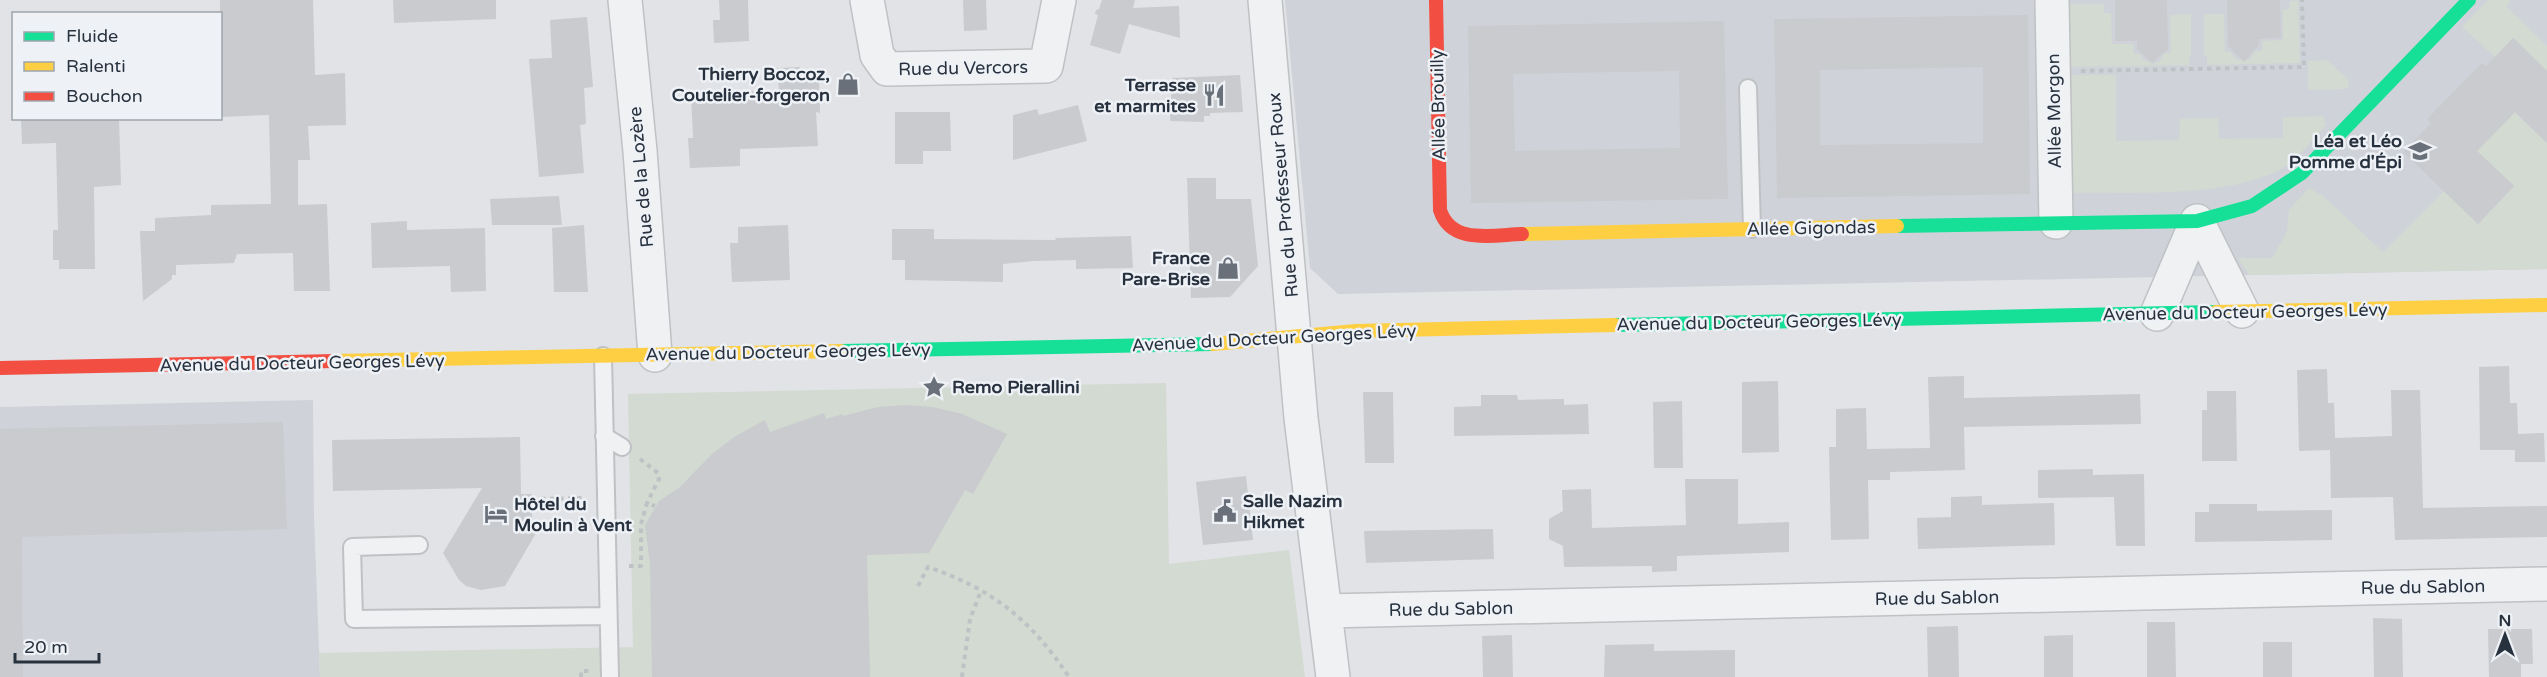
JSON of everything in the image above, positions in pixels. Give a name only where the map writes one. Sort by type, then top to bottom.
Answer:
[{"type":"street","name":"Rue de la Lozère","points":[[625,0],[640,152],[655,355]]},
{"type":"street","name":"Rue du Vercors","points":[[867,0],[877,55],[887,69],[1046,66],[1059,0]]},
{"type":"street","name":"Rue du Professeur Roux","points":[[1265,0],[1301,418],[1333,677]]},
{"type":"street","name":"Allée Brouilly","points":[[1436,0],[1440,210]]},
{"type":"street","name":"Allée Morgon","points":[[2052,0],[2056,222]]},
{"type":"street","name":"Allée Gigondas","points":[[1440,210],[1443,223],[1454,233],[1471,235],[2197,221],[2252,206],[2302,173],[2469,0]]},
{"type":"street","points":[[2197,221],[2242,311]]},
{"type":"street","points":[[2157,314],[2197,221]]},
{"type":"street","name":"Avenue du Docteur Georges Lévy","points":[[0,368],[1220,344],[1356,331],[2547,305]]},
{"type":"street","name":"Rue du Sablon","points":[[1326,611],[2547,584]]},
{"type":"lane","points":[[1748,88],[1752,229]]},
{"type":"lane","points":[[603,356],[610,677]]},
{"type":"lane","points":[[604,436],[622,447]]},
{"type":"lane","points":[[419,545],[352,547],[354,619],[608,616]]},
{"type":"path","points":[[2054,76],[2063,71],[2304,67],[2302,0]]},
{"type":"path","points":[[622,447],[658,473],[659,479],[647,503],[641,524],[641,566],[625,566]]},
{"type":"path","points":[[532,499],[592,498]]},
{"type":"path","points":[[647,503],[655,506]]},
{"type":"path","points":[[918,586],[928,567],[952,575],[981,591],[1028,623],[1070,677]]},
{"type":"path","points":[[962,677],[970,619],[981,591]]},
{"type":"shaded area","points":[[1285,0],[2547,0],[2547,269],[1338,294],[1310,268]]},
{"type":"shaded area","points":[[2488,0],[2511,0],[2506,6],[2547,46],[2547,71],[2514,38],[2495,57],[2462,27]]},
{"type":"shaded area","points":[[2290,1],[2298,1],[2300,63],[2207,65],[2207,56],[2204,56],[2204,14],[2224,14],[2225,52],[2231,52],[2237,60],[2249,60],[2255,51],[2262,51],[2262,41],[2283,40],[2283,10],[2289,9]]},
{"type":"shaded area","points":[[2065,4],[2104,4],[2104,13],[2111,13],[2112,44],[2133,44],[2134,54],[2140,54],[2142,59],[2153,64],[2159,62],[2164,53],[2171,53],[2170,15],[2191,14],[2189,65],[2066,67]]},
{"type":"shaded area","points":[[2327,60],[2348,79],[2349,87],[2308,90],[2308,61]]},
{"type":"shaded area","points":[[2066,75],[2116,75],[2116,141],[2179,140],[2180,119],[2218,118],[2219,139],[2283,138],[2283,117],[2323,116],[2326,125],[2292,161],[2279,170],[2257,179],[2233,185],[2178,192],[2070,193]]},
{"type":"shaded area","points":[[2515,112],[2547,143],[2547,269],[2249,275],[2238,258],[2272,258],[2287,232],[2289,210],[2309,188],[2323,196],[2383,252],[2444,191],[2478,224],[2514,186],[2477,151]]},
{"type":"shaded area","points":[[1166,383],[1169,564],[1289,550],[1305,677],[320,677],[319,653],[633,647],[628,394]]},
{"type":"shaded area","points":[[313,400],[314,518],[320,677],[0,677],[0,407]]},
{"type":"building","points":[[220,0],[313,0],[315,75],[345,73],[346,125],[308,126],[310,160],[298,160],[298,205],[327,204],[330,291],[294,291],[293,253],[237,254],[234,263],[176,265],[176,275],[172,275],[172,279],[143,301],[140,231],[155,231],[155,218],[211,215],[211,205],[271,204],[269,115],[222,117],[222,12],[220,12]]},
{"type":"building","points":[[393,0],[496,0],[496,19],[394,23]]},
{"type":"building","points":[[719,0],[748,0],[749,41],[714,43],[713,20],[720,20]]},
{"type":"building","points":[[963,0],[986,0],[987,30],[964,31]]},
{"type":"building","points":[[1102,0],[1135,0],[1133,8],[1179,6],[1180,38],[1129,24],[1120,54],[1090,45],[1098,15],[1095,14],[1096,10],[1099,9]]},
{"type":"building","points":[[2115,0],[2167,0],[2168,49],[2152,63],[2137,49],[2137,41],[2115,41]]},
{"type":"building","points":[[2227,0],[2280,0],[2281,38],[2259,39],[2259,45],[2244,62],[2228,46]]},
{"type":"building","points":[[2028,15],[2030,194],[1777,198],[1774,19]],"holes":[[[1983,67],[1983,143],[1820,145],[1820,70]]]},
{"type":"building","points":[[587,17],[593,87],[584,88],[586,124],[580,125],[584,173],[539,177],[529,59],[552,58],[550,20]]},
{"type":"building","points":[[1724,21],[1728,199],[1471,203],[1468,26]],"holes":[[[1679,71],[1680,148],[1515,151],[1513,74]]]},
{"type":"building","points":[[2513,38],[2547,71],[2547,143],[2515,112],[2477,151],[2514,186],[2478,224],[2403,152],[2431,123],[2427,119],[2482,63],[2486,66]]},
{"type":"building","points":[[800,67],[800,80],[819,79],[820,113],[816,112],[818,146],[740,149],[740,166],[690,168],[688,138],[693,138],[691,96],[744,91],[779,91],[777,68]]},
{"type":"building","points":[[1240,75],[1243,112],[1210,113],[1210,116],[1204,116],[1204,122],[1170,121],[1172,78]]},
{"type":"building","points":[[1078,105],[1087,141],[1013,160],[1013,115],[1037,109],[1039,115]]},
{"type":"building","points":[[895,112],[950,112],[951,151],[923,151],[923,164],[895,164]]},
{"type":"building","points":[[21,120],[119,120],[121,185],[94,187],[95,269],[59,269],[59,260],[53,260],[53,230],[58,230],[56,143],[22,144]]},
{"type":"building","points":[[1187,178],[1216,178],[1216,199],[1251,199],[1258,266],[1230,297],[1191,298]]},
{"type":"building","points":[[559,196],[562,225],[492,225],[490,199]]},
{"type":"building","points":[[407,221],[407,230],[485,228],[486,291],[451,292],[450,266],[372,268],[371,223]]},
{"type":"building","points":[[584,225],[588,292],[554,292],[552,228]]},
{"type":"building","points":[[788,225],[790,280],[732,282],[730,243],[738,243],[738,227]]},
{"type":"building","points":[[892,229],[934,229],[934,239],[1056,240],[1055,238],[1131,236],[1133,268],[1076,269],[1076,260],[1034,261],[1003,264],[1003,282],[905,280],[905,260],[892,260]]},
{"type":"building","points":[[2509,366],[2510,403],[2517,403],[2518,434],[2544,433],[2545,462],[2515,462],[2515,450],[2480,450],[2479,367]]},
{"type":"building","points":[[2327,369],[2328,403],[2334,403],[2335,438],[2392,436],[2391,390],[2420,390],[2423,508],[2547,506],[2547,537],[2395,540],[2393,497],[2331,498],[2330,450],[2299,451],[2297,370]]},
{"type":"building","points":[[1964,376],[1964,398],[2140,394],[2141,424],[1964,427],[1965,470],[1890,472],[1890,480],[1868,480],[1869,539],[1831,540],[1829,447],[1836,447],[1836,409],[1866,408],[1867,449],[1930,448],[1928,377]]},
{"type":"building","points":[[1778,381],[1779,452],[1742,453],[1742,382]]},
{"type":"building","points":[[2207,391],[2236,391],[2237,461],[2202,461],[2202,410],[2207,410]]},
{"type":"building","points":[[1363,392],[1393,392],[1394,463],[1365,463]]},
{"type":"building","points":[[1481,395],[1517,395],[1518,400],[1564,399],[1564,405],[1588,404],[1589,434],[1454,436],[1454,407],[1481,406]]},
{"type":"building","points":[[1682,401],[1683,468],[1654,468],[1653,402]]},
{"type":"building","points":[[905,405],[933,407],[962,414],[1007,434],[973,494],[965,490],[929,553],[867,555],[870,677],[652,677],[650,564],[645,525],[659,501],[680,487],[711,455],[734,437],[765,420],[770,432],[824,413],[826,419],[878,407]]},
{"type":"building","points":[[283,422],[287,529],[22,537],[23,677],[0,677],[0,429]]},
{"type":"building","name":"Hôtel du Moulin à Vent","points":[[520,437],[521,494],[532,494],[532,524],[539,528],[505,586],[481,590],[466,586],[459,580],[443,553],[482,488],[333,491],[332,440]]},
{"type":"building","points":[[2093,469],[2093,475],[2144,474],[2145,546],[2116,546],[2114,497],[2038,498],[2038,470]]},
{"type":"building","name":"Salle Nazim Hikmet","points":[[1246,476],[1253,540],[1203,545],[1196,482]]},
{"type":"building","points":[[1685,479],[1738,479],[1738,524],[1789,522],[1789,552],[1677,556],[1677,571],[1652,572],[1652,566],[1564,567],[1563,546],[1549,539],[1549,519],[1563,511],[1562,490],[1591,489],[1592,528],[1686,525]]},
{"type":"building","points":[[1982,496],[1982,505],[2054,503],[2055,545],[1918,549],[1917,518],[1951,517],[1951,497]]},
{"type":"building","points":[[2209,504],[2257,504],[2257,511],[2332,510],[2332,540],[2195,542],[2195,512],[2209,512]]},
{"type":"building","points":[[1493,529],[1494,559],[1366,563],[1364,531]]},
{"type":"building","points":[[2373,618],[2402,619],[2403,677],[2374,677]]},
{"type":"building","points":[[2147,622],[2175,622],[2176,677],[2147,677]]},
{"type":"building","points":[[1958,626],[1959,677],[1928,677],[1927,627]]},
{"type":"building","points":[[2488,629],[2532,629],[2533,664],[2521,664],[2521,677],[2489,677]]},
{"type":"building","points":[[1512,635],[1513,677],[1483,677],[1482,636]]},
{"type":"building","points":[[2073,635],[2073,677],[2044,677],[2044,636]]},
{"type":"building","points":[[2263,642],[2292,642],[2292,677],[2263,677]]},
{"type":"building","points":[[1654,644],[1654,651],[1735,650],[1735,677],[1604,677],[1605,645]]},
{"type":"traffic: fast","points":[[1897,226],[2197,221],[2252,206],[2302,173],[2469,0]]},
{"type":"traffic: fast","points":[[1615,325],[2216,312]]},
{"type":"traffic: fast","points":[[841,351],[1213,344]]},
{"type":"traffic: slow","points":[[1522,234],[1897,226]]},
{"type":"traffic: slow","points":[[2216,312],[2547,305]]},
{"type":"traffic: slow","points":[[1213,344],[1356,331],[1615,325]]},
{"type":"traffic: slow","points":[[334,361],[841,351]]},
{"type":"traffic: jam","points":[[1436,0],[1440,210],[1445,221],[1453,229],[1463,233],[1474,236],[1522,234]]},
{"type":"traffic: jam","points":[[0,368],[334,361]]},
{"type":"place","name":"Thierry Boccoz, Coutelier-forgeron","points":[[848,84]]},
{"type":"place","name":"Terrasse et marmites","points":[[1214,95]]},
{"type":"place","name":"Léa et Léo Pomme d'Épi","points":[[2420,151]]},
{"type":"place","name":"France Pare-Brise","points":[[1228,268]]},
{"type":"place","name":"Remo Pierallini","points":[[934,387]]},
{"type":"place","name":"Salle Nazim Hikmet","points":[[1225,511]]},
{"type":"place","name":"Hôtel du Moulin à Vent","points":[[496,514]]}]
